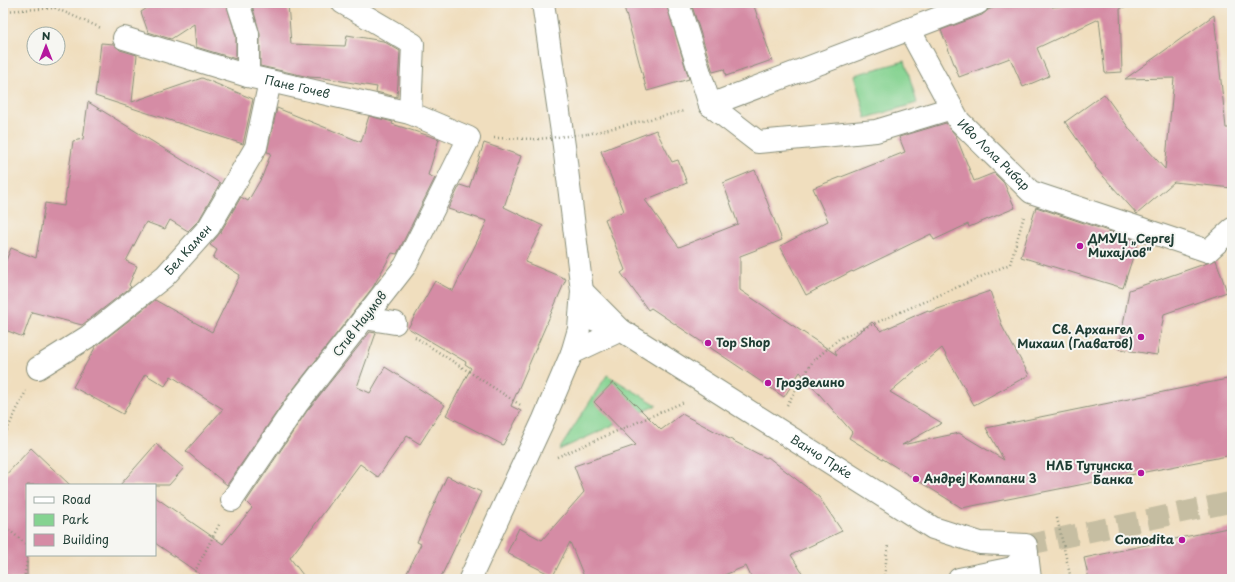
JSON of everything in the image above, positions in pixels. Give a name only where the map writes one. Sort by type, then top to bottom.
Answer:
[{"type":"street","points":[[238,3],[248,34],[248,76]]},
{"type":"street","points":[[343,3],[413,44],[410,113]]},
{"type":"street","points":[[470,579],[544,419],[572,353],[580,321],[582,291],[564,146],[543,3]]},
{"type":"street","points":[[678,3],[710,105],[758,142],[876,131],[952,108]]},
{"type":"street","points":[[710,105],[978,3]]},
{"type":"street","name":"Иво Лола Рибар","points":[[909,29],[959,121],[1031,192],[1208,251],[1232,229]]},
{"type":"street","name":"Пане Гочев","points":[[124,38],[248,76],[410,113],[469,138]]},
{"type":"street","name":"Бел Камен","points":[[38,368],[88,336],[165,276],[210,227],[256,147],[270,81]]},
{"type":"street","name":"Стив Наумов","points":[[232,500],[297,404],[405,266],[469,138]]},
{"type":"street","points":[[572,353],[621,330],[582,291]]},
{"type":"street","points":[[364,318],[395,323]]},
{"type":"street","name":"Ванчо Прќе","points":[[580,321],[621,330],[933,528],[980,543],[1026,544],[1027,554]]},
{"type":"street","points":[[959,579],[1013,568],[1027,554]]},
{"type":"street","points":[[1027,554],[1030,579]]},
{"type":"path","points":[[54,3],[55,8]]},
{"type":"path","points":[[3,11],[55,8],[124,38]]},
{"type":"path","points":[[469,138],[538,139],[588,134],[710,105]]},
{"type":"path","points":[[786,407],[813,361],[839,339],[1010,264],[1031,192]]},
{"type":"path","points":[[395,323],[525,409]]},
{"type":"path","points":[[3,438],[38,368]]},
{"type":"path","points":[[556,457],[685,402]]},
{"type":"path","points":[[191,579],[232,500]]},
{"type":"path","points":[[1057,518],[1071,579]]},
{"type":"path","points":[[3,525],[26,544]]},
{"type":"path","points":[[884,579],[888,544]]},
{"type":"path","points":[[24,579],[28,556]]},
{"type":"green space","points":[[905,61],[917,103],[866,118],[854,75]]},
{"type":"green space","points":[[607,375],[657,405],[559,450]]},
{"type":"building","points":[[155,3],[226,3],[236,36],[236,59],[196,47],[194,24],[171,39],[148,32],[141,12]]},
{"type":"building","points":[[288,3],[291,44],[345,46],[347,35],[383,41],[400,51],[397,97],[376,92],[377,87],[309,77],[260,66],[260,34],[252,5]]},
{"type":"building","points":[[623,3],[666,3],[689,79],[647,91]]},
{"type":"building","points":[[691,3],[753,3],[772,60],[726,76],[724,69],[713,72]]},
{"type":"building","points":[[1006,3],[1050,3],[1052,7],[1091,3],[1134,3],[1120,9],[1122,72],[1105,73],[1099,19],[1037,48],[1049,76],[1023,87],[1010,58],[959,77],[941,30],[982,15],[988,10]]},
{"type":"building","points":[[1214,15],[1226,128],[1232,128],[1232,188],[1174,182],[1137,214],[1095,167],[1096,166],[1065,122],[1104,94],[1131,131],[1165,169],[1174,78],[1125,79]]},
{"type":"building","points":[[101,43],[114,44],[120,50],[137,55],[132,102],[202,78],[253,99],[243,144],[95,96]]},
{"type":"building","points":[[88,102],[220,183],[199,220],[188,231],[170,220],[165,229],[146,222],[126,261],[137,266],[129,285],[131,287],[82,325],[32,312],[23,337],[3,329],[3,268],[11,248],[36,258],[45,203],[64,206],[73,141],[83,139]]},
{"type":"building","points":[[277,108],[361,142],[369,116],[393,122],[392,124],[439,139],[428,175],[435,178],[397,254],[392,253],[373,287],[287,397],[227,485],[186,451],[223,409],[171,376],[165,386],[145,374],[123,414],[73,387],[96,346],[155,300],[212,332],[240,275],[213,258],[217,250],[210,245],[220,233],[241,197],[248,201],[262,177],[271,153],[267,152]]},
{"type":"building","points":[[946,123],[956,136],[974,181],[994,173],[1004,183],[1015,208],[969,227],[968,224],[934,240],[931,234],[853,272],[852,271],[806,295],[780,246],[828,221],[813,188],[905,152],[899,137]]},
{"type":"building","points":[[656,130],[672,162],[678,160],[687,183],[645,200],[679,247],[738,224],[723,183],[755,170],[782,240],[740,256],[740,290],[837,355],[835,351],[872,322],[881,331],[928,310],[929,312],[990,291],[1003,328],[1029,375],[974,405],[942,348],[890,392],[942,423],[902,445],[959,433],[1004,460],[986,428],[1232,378],[1232,455],[962,508],[849,438],[852,432],[800,372],[784,397],[651,308],[648,310],[621,273],[625,270],[605,219],[624,211],[601,151]]},
{"type":"building","points":[[484,143],[521,156],[504,207],[543,226],[525,262],[566,279],[511,406],[521,411],[503,445],[446,415],[471,368],[465,364],[466,362],[408,328],[435,281],[453,291],[487,221],[448,209],[460,185],[469,188]]},
{"type":"building","name":"ДМУЦ „Сергеј Михајлов\"","points":[[1036,207],[1138,241],[1123,288],[1021,257]]},
{"type":"building","points":[[1216,260],[1227,292],[1164,314],[1157,355],[1119,349],[1129,290]]},
{"type":"building","points":[[370,332],[376,333],[357,387],[370,393],[385,367],[445,405],[420,444],[407,436],[378,477],[360,464],[290,558],[306,579],[207,579],[156,544],[156,498],[223,544],[252,508],[246,502],[307,411]]},
{"type":"building","points":[[613,382],[661,430],[682,414],[766,458],[768,457],[819,497],[842,531],[791,555],[806,579],[752,579],[746,566],[715,579],[585,579],[570,542],[553,576],[507,553],[519,528],[542,540],[584,492],[574,466],[636,445],[594,402]]},
{"type":"building","points":[[156,444],[184,468],[169,485],[121,484]]},
{"type":"building","points":[[31,448],[69,484],[26,484],[27,579],[3,579],[3,478]]},
{"type":"building","points":[[447,476],[481,492],[440,579],[404,579],[421,544],[417,542]]},
{"type":"building","points":[[1232,527],[1232,579],[1089,579],[1084,558]]},
{"type":"tunnel","points":[[1026,545],[1232,502]]},
{"type":"place","name":"ДМУЦ „Сергеј Михајлов\"","points":[[1080,246]]},
{"type":"place","name":"Св. Архангел Михаил (Главатов)","points":[[1141,337]]},
{"type":"place","name":"Top Shop","points":[[708,343]]},
{"type":"place","name":"Грозделино","points":[[768,383]]},
{"type":"place","name":"НЛБ Тутунска Банка","points":[[1141,473]]},
{"type":"place","name":"Андреј Компани 3","points":[[916,479]]},
{"type":"place","name":"Comodita","points":[[1182,540]]}]
